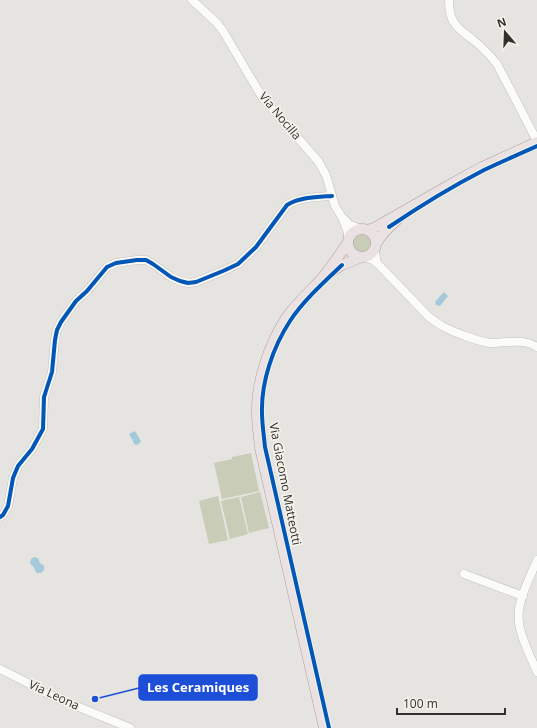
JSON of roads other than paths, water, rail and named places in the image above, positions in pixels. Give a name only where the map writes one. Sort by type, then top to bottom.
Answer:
[{"type":"main road","points":[[322,278],[336,260],[352,234],[358,230],[374,228],[482,167],[537,142]]},
{"type":"main road","points":[[322,278],[342,265],[372,253],[380,237],[389,227],[417,203]]},
{"type":"main road","points":[[364,230],[372,234],[375,238],[375,246]]},
{"type":"main road","points":[[348,241],[350,251],[353,254],[363,257]]},
{"type":"main road","name":"Via Giacomo Matteotti","points":[[322,278],[304,296],[286,318],[274,340],[264,366],[258,391],[257,412],[260,448],[324,728]]},
{"type":"street","name":"Via Nocilla","points":[[192,0],[217,23],[262,97],[318,161],[326,175],[335,206],[343,219],[348,233],[348,241]]},
{"type":"street","points":[[449,0],[451,17],[455,25],[481,46],[497,64],[537,142]]},
{"type":"street","points":[[0,517],[3,515],[8,506],[18,466],[32,449],[42,430],[44,396],[52,372],[57,330],[76,301],[87,291],[106,267],[116,263],[146,260],[171,277],[180,281],[188,283],[196,282],[238,264],[256,247],[287,205],[300,199],[332,196]]},
{"type":"street","points":[[343,219],[350,225],[364,230]]},
{"type":"street","points":[[375,246],[377,263]]},
{"type":"street","points":[[363,257],[377,263],[436,323],[484,342],[492,343],[520,341],[527,342],[537,347]]},
{"type":"street","points":[[537,560],[519,609],[521,632],[537,672]]},
{"type":"street","points":[[464,574],[523,596]]},
{"type":"street","name":"Via Leona","points":[[0,669],[20,678],[52,696],[130,728]]},
{"type":"water","points":[[444,292],[448,296],[440,306],[436,305],[435,302]]},
{"type":"water","points":[[135,431],[141,441],[139,444],[135,445],[129,434]]},
{"type":"water","points":[[34,557],[44,566],[44,570],[41,573],[37,573],[30,563],[31,559]]},
{"type":"place","name":"Les Ceramiques","points":[[95,699]]}]
